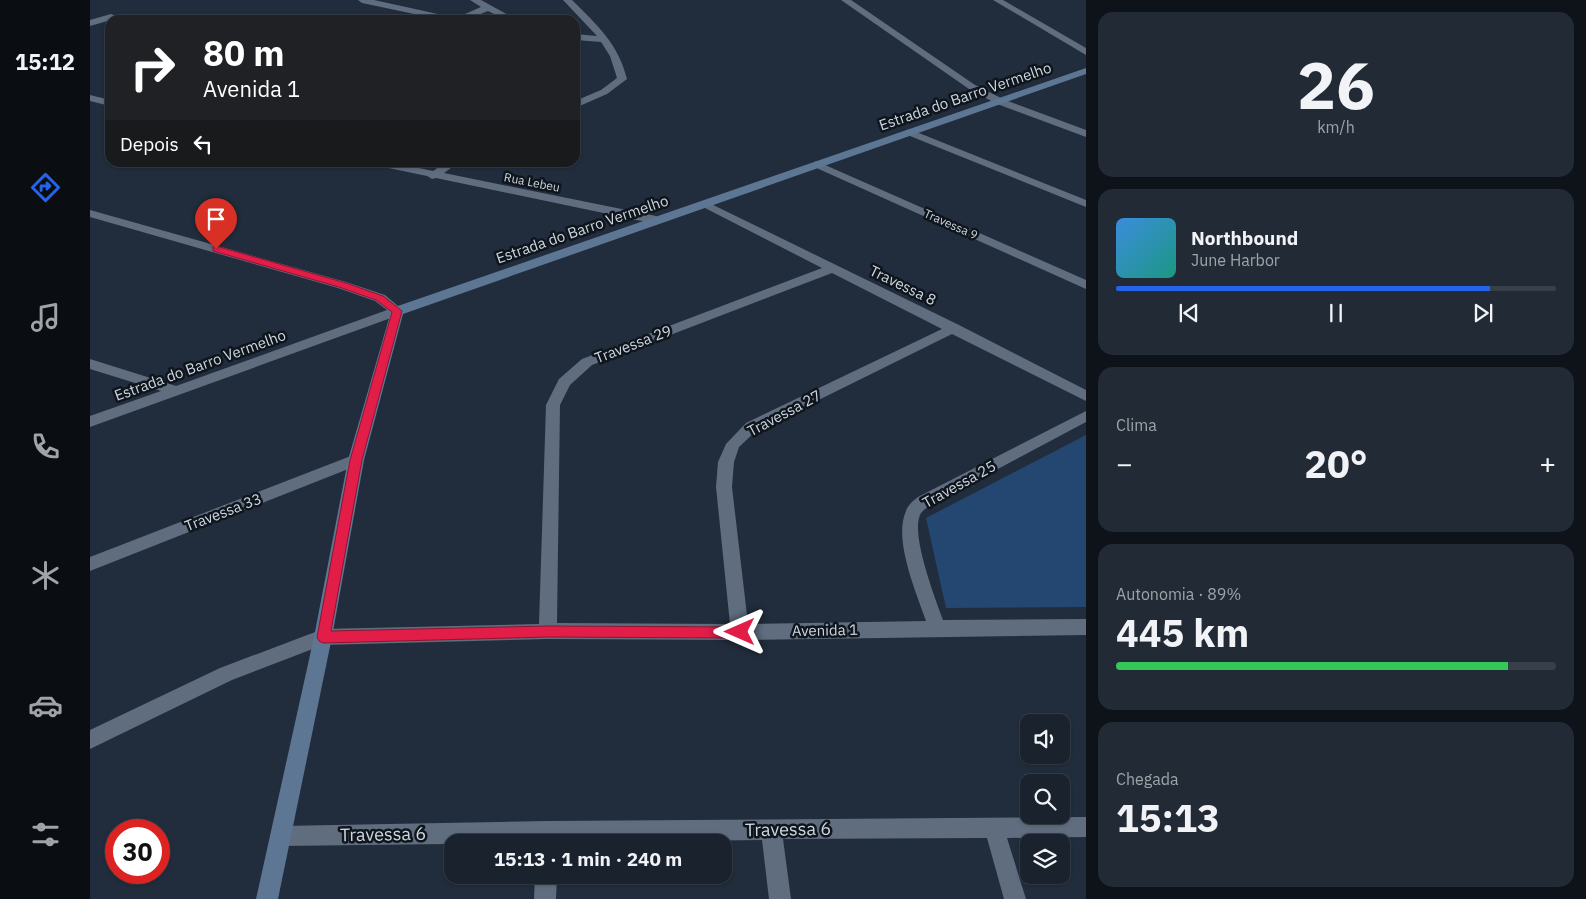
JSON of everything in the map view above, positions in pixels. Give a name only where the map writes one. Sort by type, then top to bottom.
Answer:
[{"type":"street","points":[[362,0],[432,15]]},
{"type":"street","points":[[474,0],[502,15]]},
{"type":"street","points":[[567,0],[606,40],[618,60],[622,79],[604,92],[580,102]]},
{"type":"street","points":[[846,0],[972,87],[1001,102],[1086,134]]},
{"type":"street","points":[[997,0],[1086,52]]},
{"type":"street","points":[[469,15],[487,8]]},
{"type":"street","points":[[90,23],[105,19]]},
{"type":"street","points":[[580,37],[606,40]]},
{"type":"street","name":"Estrada do Barro Vermelho","points":[[90,422],[397,311],[1086,71]]},
{"type":"street","points":[[90,98],[105,102]]},
{"type":"street","points":[[909,132],[1086,204]]},
{"type":"street","name":"Travessa 9","points":[[816,164],[1086,285]]},
{"type":"street","name":"Rua Lebeu","points":[[395,167],[656,220]]},
{"type":"street","points":[[432,176],[446,167]]},
{"type":"street","name":"Travessa 8","points":[[705,204],[1086,396]]},
{"type":"street","points":[[90,212],[342,285],[380,298],[397,311],[356,460],[323,637],[267,899]]},
{"type":"street","name":"Travessa 29","points":[[548,631],[554,405],[564,382],[587,362],[831,268]]},
{"type":"street","name":"Travessa 27","points":[[740,632],[724,487],[726,462],[733,444],[752,427],[954,328]]},
{"type":"street","points":[[90,364],[177,391]]},
{"type":"street","name":"Travessa 25","points":[[937,628],[914,557],[909,532],[912,512],[924,501],[1086,416]]},
{"type":"street","name":"Travessa 33","points":[[90,564],[356,460]]},
{"type":"street","name":"Avenida 1","points":[[90,740],[226,674],[323,637],[548,631],[740,632],[937,628],[1086,628]]},
{"type":"street","points":[[994,827],[1015,899]]},
{"type":"street","name":"Travessa 6","points":[[631,834],[771,829],[1086,827]]},
{"type":"street","points":[[771,829],[780,899]]},
{"type":"street","name":"Travessa 6","points":[[281,836],[444,837]]},
{"type":"street","points":[[546,884],[546,899]]},
{"type":"shaded area","points":[[1086,435],[1086,607],[946,608],[926,518]]},
{"type":"route","points":[[216,249],[342,285],[380,298],[397,311],[356,460],[323,637],[548,631],[740,632]]}]
